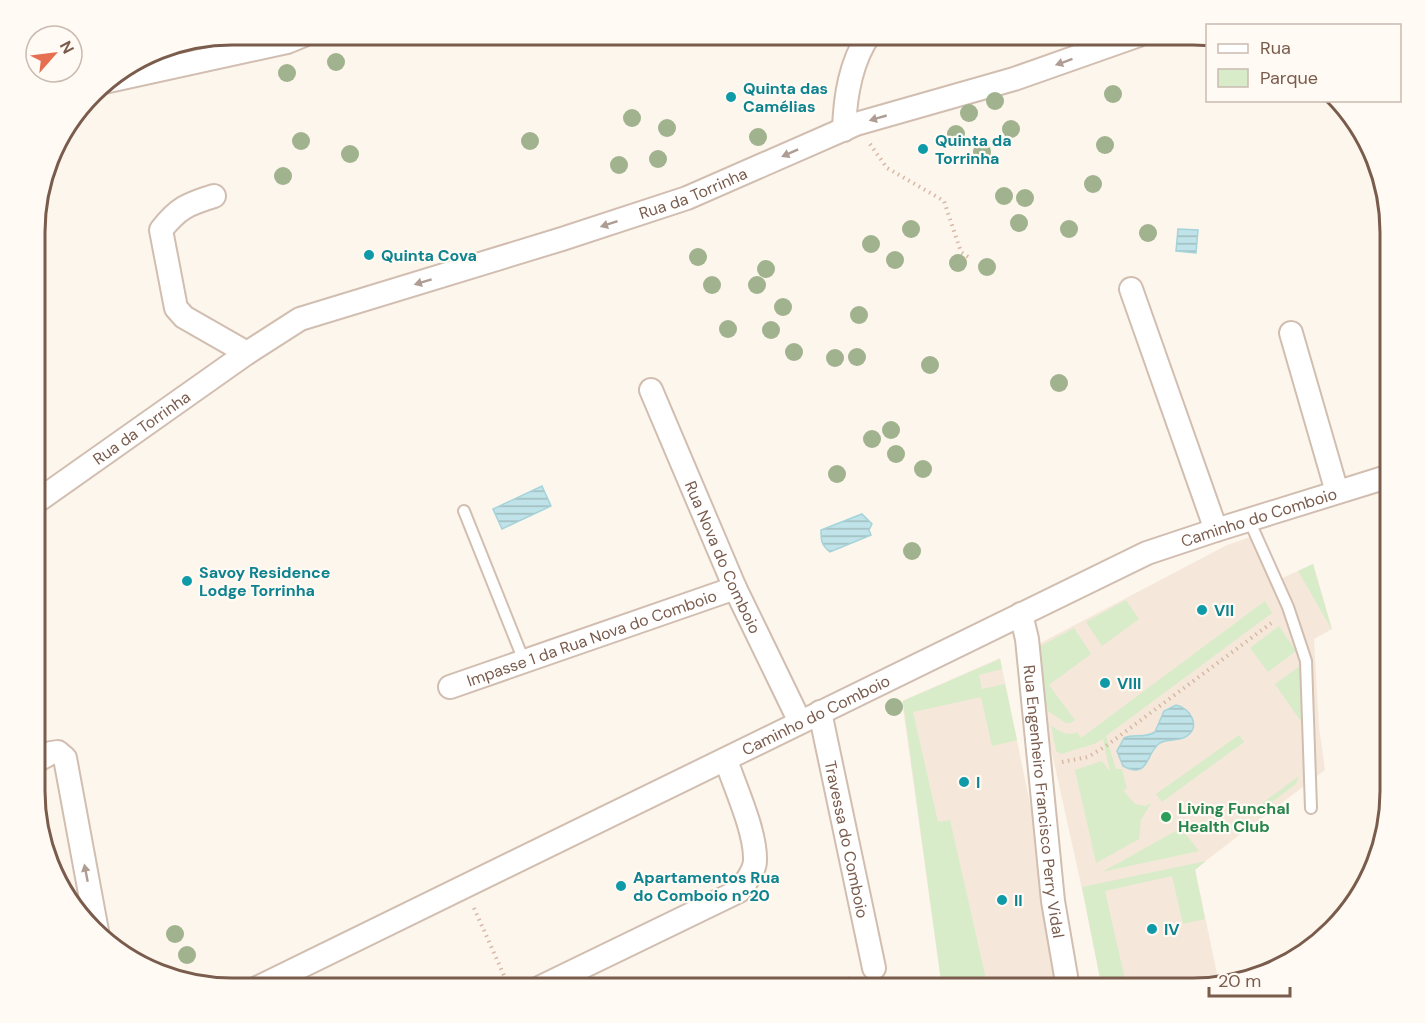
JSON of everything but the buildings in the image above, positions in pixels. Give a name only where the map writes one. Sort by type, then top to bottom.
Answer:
[{"type":"street","points":[[132,73],[226,45]]},
{"type":"street","points":[[850,127],[846,93],[862,45]]},
{"type":"street","name":"Rua da Torrinha","points":[[45,496],[300,319],[562,239],[687,198],[850,127],[1014,80],[1111,45]]},
{"type":"street","points":[[214,196],[194,202],[174,214],[161,231],[176,308],[184,317],[253,350]]},
{"type":"street","points":[[1131,289],[1216,530]]},
{"type":"street","points":[[1291,333],[1337,492]]},
{"type":"street","name":"Rua Nova do Comboio","points":[[651,390],[735,588],[810,717]]},
{"type":"street","name":"Caminho do Comboio","points":[[278,978],[1147,554],[1380,479]]},
{"type":"street","name":"Impasse 1 da Rua Nova do Comboio","points":[[450,687],[735,588]]},
{"type":"street","name":"Rua Engenheiro Francisco Perry Vidal","points":[[1021,614],[1027,639],[1053,901],[1066,978]]},
{"type":"street","name":"Travessa do Comboio","points":[[810,717],[874,968]]},
{"type":"street","points":[[45,756],[58,752],[64,758],[94,917]]},
{"type":"street","points":[[560,978],[739,891],[750,877],[756,860],[750,833],[726,760]]},
{"type":"lane","points":[[464,511],[524,661]]},
{"type":"lane","points":[[1249,520],[1288,607],[1306,661],[1311,808]]},
{"type":"path","points":[[850,127],[887,168],[944,201],[961,252],[971,259]]},
{"type":"path","points":[[1055,764],[1088,757],[1106,746],[1277,618]]},
{"type":"path","points":[[472,904],[505,978]]},
{"type":"shaded area","points":[[1262,533],[1280,579],[1313,564],[1332,629],[1314,639],[1319,727],[1325,770],[1195,869],[1218,976],[1100,978],[1029,649],[1227,545]]},
{"type":"shaded area","points":[[1000,658],[1066,978],[941,978],[902,701]]},
{"type":"green space","points":[[1313,564],[1332,630],[1298,571]]},
{"type":"green space","points":[[1126,600],[1139,619],[1102,646],[1086,622]]},
{"type":"green space","points":[[1265,601],[1272,613],[1106,736],[1116,769],[1122,769],[1127,789],[1123,790],[1135,804],[1145,806],[1151,803],[1141,820],[1139,839],[1096,863],[1075,770],[1102,761],[1110,772],[1103,739],[1061,754],[1056,751],[1051,725],[1067,734],[1077,732],[1081,738]]},
{"type":"green space","points":[[1279,626],[1296,651],[1268,672],[1250,648]]},
{"type":"green space","points":[[1074,628],[1091,654],[1049,685],[1075,720],[1066,723],[1048,711],[1033,650]]},
{"type":"green space","points":[[1000,659],[1002,669],[979,675],[982,689],[1005,684],[1017,740],[992,746],[981,697],[913,712],[938,822],[950,820],[986,978],[941,978],[903,701]]},
{"type":"green space","points":[[1300,666],[1304,726],[1275,684]]},
{"type":"green space","points":[[1239,735],[1244,742],[1162,802],[1156,794]]},
{"type":"green space","points":[[1299,776],[1296,784],[1252,817],[1249,813]]},
{"type":"green space","points":[[1181,828],[1199,851],[1102,872]]},
{"type":"green space","points":[[1206,861],[1195,870],[1205,919],[1183,924],[1172,876],[1105,891],[1125,978],[1100,978],[1082,887]]},
{"type":"water","points":[[1178,229],[1198,230],[1196,253],[1176,251]]},
{"type":"water","points":[[542,486],[551,506],[502,529],[493,509]]},
{"type":"water","points":[[862,514],[872,524],[869,530],[871,535],[830,552],[822,542],[821,530]]},
{"type":"water","points":[[1176,705],[1186,710],[1192,718],[1191,732],[1184,738],[1160,743],[1155,747],[1143,768],[1138,770],[1123,766],[1117,751],[1124,738],[1155,732],[1164,711]]},
{"type":"place","name":"Quinta das Camélias","points":[[731,97]]},
{"type":"place","name":"Quinta da Torrinha","points":[[923,149]]},
{"type":"place","name":"Quinta Cova","points":[[369,255]]},
{"type":"place","name":"Savoy Residence Lodge Torrinha","points":[[187,581]]},
{"type":"place","name":"VII","points":[[1202,610]]},
{"type":"place","name":"VIII","points":[[1105,683]]},
{"type":"place","name":"I","points":[[964,782]]},
{"type":"place","name":"Living Funchal Health Club","points":[[1166,817]]},
{"type":"place","name":"Apartamentos Rua do Comboio nº20","points":[[621,886]]},
{"type":"place","name":"II","points":[[1002,900]]},
{"type":"place","name":"IV","points":[[1152,929]]}]
